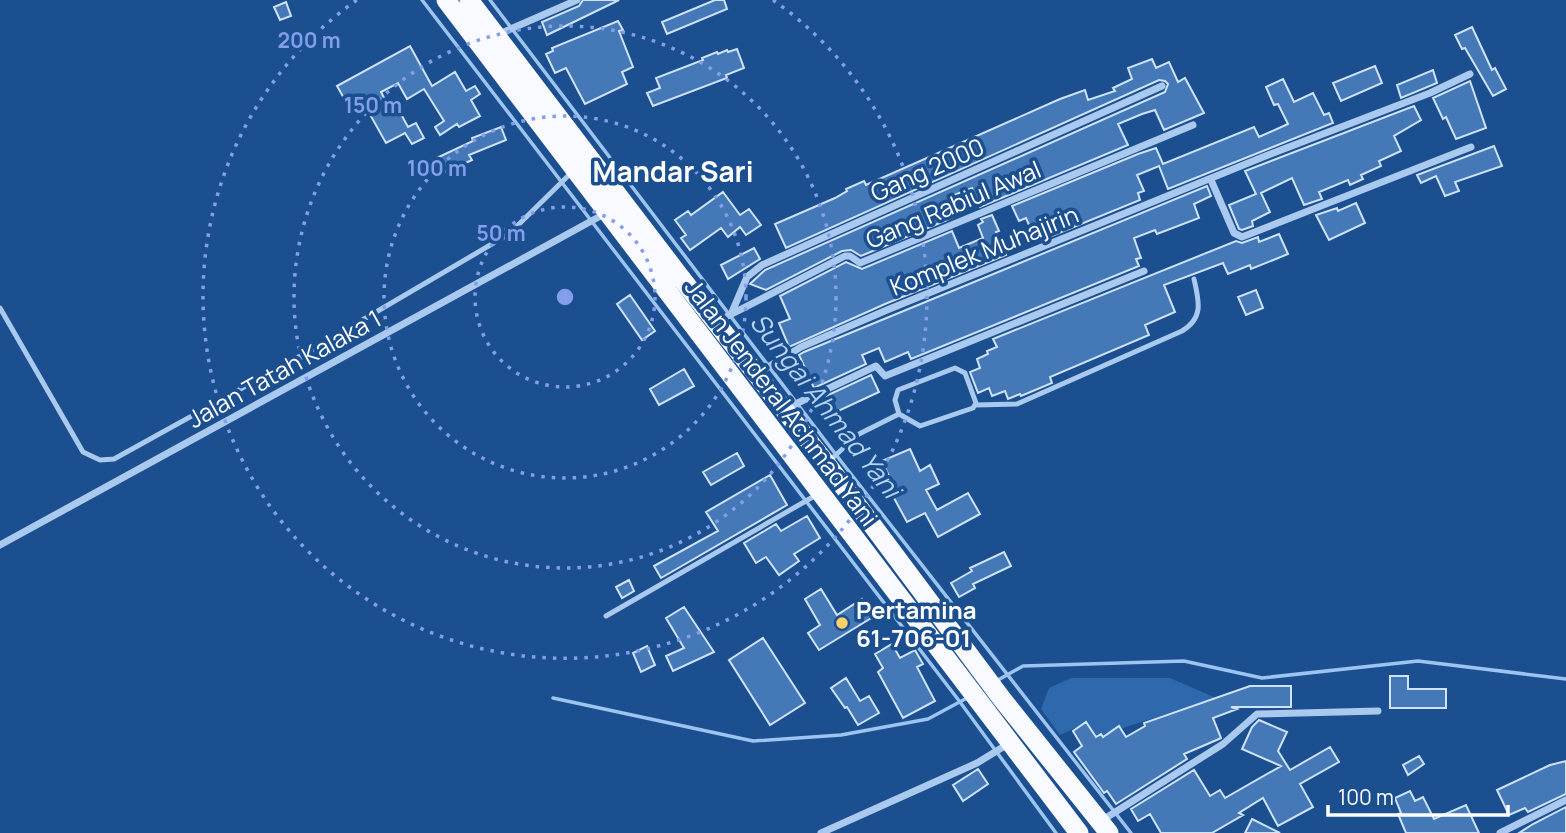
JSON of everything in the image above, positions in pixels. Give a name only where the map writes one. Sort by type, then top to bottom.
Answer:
[{"type":"highway","name":"Jalan Jenderal Achmad Yani","points":[[446,0],[601,216],[670,279],[724,317],[792,405],[1002,699],[1109,820]]},
{"type":"highway","name":"Jalan Jenderal Achmad Yani","points":[[469,0],[501,34],[815,496],[982,707],[1005,746],[1079,833]]},
{"type":"street","points":[[501,34],[577,0]]},
{"type":"street","name":"Komplek Muhajirin","points":[[765,369],[800,347],[887,310],[1430,93],[1470,74]]},
{"type":"street","name":"Gang 2000","points":[[724,317],[747,277],[762,265],[1162,86]]},
{"type":"street","name":"Gang Rabiul Awal","points":[[724,317],[845,256],[850,256],[860,263],[1193,125]]},
{"type":"street","points":[[1211,180],[1234,233],[1242,237],[1471,147]]},
{"type":"street","name":"Jalan Tatah Kalaka 1","points":[[0,545],[601,216]]},
{"type":"street","points":[[792,405],[876,366],[885,376],[1144,271]]},
{"type":"street","points":[[1109,820],[1223,744],[1257,714],[1378,711]]},
{"type":"street","points":[[821,833],[977,763],[1005,746]]},
{"type":"street","points":[[1500,833],[1566,800]]},
{"type":"lane","points":[[0,308],[83,452],[100,460],[114,459],[313,349],[509,234],[570,174]]},
{"type":"lane","points":[[975,405],[965,373],[955,368],[898,390],[895,400],[899,414],[920,426],[975,405],[1017,404],[1182,331],[1197,318],[1200,305],[1194,279]]},
{"type":"lane","points":[[830,460],[859,434],[899,414]]},
{"type":"lane","points":[[606,616],[815,496]]},
{"type":"shaded area","points":[[1071,678],[1170,678],[1216,698],[1095,737],[1084,724],[1060,735],[1041,709],[1049,688]]},
{"type":"building","points":[[583,0],[619,0],[547,35],[542,22],[579,6]]},
{"type":"building","points":[[715,0],[724,0],[727,9],[667,34],[662,22]]},
{"type":"building","points":[[286,2],[291,16],[280,20],[274,7]]},
{"type":"building","points":[[618,21],[623,30],[619,31],[633,67],[622,72],[627,84],[585,104],[566,68],[555,73],[546,54],[553,51],[552,48]]},
{"type":"building","points":[[1472,27],[1492,70],[1495,68],[1506,89],[1493,96],[1455,35]]},
{"type":"building","points":[[410,46],[432,86],[455,72],[466,91],[475,86],[480,94],[471,100],[480,116],[459,127],[457,124],[440,135],[435,127],[444,121],[424,89],[407,99],[398,83],[381,92],[390,109],[396,105],[408,127],[416,123],[424,138],[412,144],[405,133],[386,143],[363,102],[350,109],[337,86]]},
{"type":"building","points":[[737,49],[744,68],[726,75],[727,78],[653,106],[647,93],[660,88],[656,78],[717,52],[718,54]]},
{"type":"building","points":[[1152,59],[1156,68],[1169,62],[1178,82],[1185,78],[1204,113],[1164,130],[1155,110],[1142,114],[1118,124],[1128,145],[980,207],[972,188],[949,197],[956,215],[947,220],[861,256],[851,250],[842,251],[766,290],[750,284],[765,270],[1165,92],[1168,84],[1159,80],[786,248],[775,224],[835,198],[847,191],[846,189],[864,181],[866,185],[1060,99],[1085,90],[1088,100],[1115,91],[1113,88],[1132,79],[1128,68]]},
{"type":"building","points":[[1375,66],[1382,83],[1341,101],[1333,83]]},
{"type":"building","points":[[1433,70],[1437,83],[1401,98],[1397,85]]},
{"type":"building","points":[[1283,79],[1294,102],[1313,93],[1324,115],[1329,113],[1333,123],[1168,189],[1159,166],[1137,175],[1144,191],[1138,193],[1140,200],[1042,240],[1038,232],[1033,234],[1026,218],[1019,221],[1012,206],[1138,154],[1156,148],[1163,164],[1254,127],[1259,137],[1288,124],[1278,104],[1274,105],[1266,87]]},
{"type":"building","points":[[1470,81],[1486,128],[1456,139],[1433,98]]},
{"type":"building","points":[[1414,106],[1421,120],[1394,136],[1401,151],[1379,161],[1381,166],[1361,175],[1363,179],[1350,185],[1348,180],[1319,192],[1322,199],[1304,205],[1292,178],[1261,193],[1270,212],[1252,221],[1253,226],[1239,229],[1229,205],[1256,194],[1245,171]]},
{"type":"building","points":[[501,127],[506,140],[469,155],[472,160],[446,172],[444,169],[434,174],[428,162],[473,141],[472,138]]},
{"type":"building","points":[[1494,146],[1502,166],[1455,182],[1459,191],[1445,196],[1436,176],[1421,183],[1417,175]]},
{"type":"building","points":[[1207,186],[1211,196],[1194,204],[1199,218],[1157,234],[1155,230],[1134,238],[1141,258],[1136,259],[1139,266],[911,359],[908,352],[885,362],[879,348],[862,355],[866,364],[814,388],[799,355],[804,352]]},
{"type":"building","points":[[723,192],[740,215],[749,209],[761,225],[746,235],[740,227],[728,237],[721,228],[690,250],[681,238],[686,235],[675,220],[688,211],[691,215]]},
{"type":"building","points":[[1356,203],[1365,223],[1329,240],[1316,215],[1337,208],[1338,211]]},
{"type":"building","points":[[992,215],[1006,255],[885,304],[789,347],[779,323],[790,319],[780,296],[846,262],[862,269],[952,231],[959,248],[983,238],[978,225],[983,222],[981,219]]},
{"type":"building","points":[[1279,234],[1288,254],[1251,269],[1250,265],[1228,274],[1223,263],[1164,285],[1175,312],[1145,325],[1149,335],[1050,377],[1052,383],[1021,396],[1020,394],[1008,399],[1005,391],[992,396],[989,388],[978,393],[970,372],[980,368],[977,359],[997,347],[993,339],[1236,241],[1242,243],[1258,237],[1259,242]]},
{"type":"building","points":[[754,248],[760,259],[728,279],[721,265]]},
{"type":"building","points":[[1256,290],[1263,308],[1246,315],[1238,297]]},
{"type":"building","points":[[630,295],[655,331],[642,340],[617,304]]},
{"type":"building","points":[[684,369],[694,386],[659,405],[650,389]]},
{"type":"building","points":[[871,375],[879,392],[834,413],[826,396]]},
{"type":"building","points":[[910,449],[920,471],[930,465],[939,484],[926,490],[937,510],[968,493],[980,514],[938,537],[925,513],[907,522],[888,487],[893,485],[882,461]]},
{"type":"building","points":[[737,453],[744,466],[711,485],[703,472]]},
{"type":"building","points":[[770,475],[787,505],[661,578],[654,566],[718,531],[706,512]]},
{"type":"building","points":[[807,516],[820,538],[794,554],[799,561],[779,575],[766,557],[756,563],[744,543],[776,524],[781,531]]},
{"type":"building","points":[[1004,552],[1011,566],[973,584],[975,588],[959,597],[951,583],[972,571],[970,568]]},
{"type":"building","points":[[629,580],[634,591],[622,598],[616,587]]},
{"type":"building","points":[[821,589],[837,615],[862,599],[873,617],[819,650],[808,633],[820,625],[805,599]]},
{"type":"building","points":[[684,607],[714,652],[673,671],[666,656],[684,648],[666,618]]},
{"type":"building","points":[[763,638],[805,703],[770,725],[729,660]]},
{"type":"building","points":[[892,644],[900,658],[915,650],[923,664],[917,667],[935,701],[903,718],[878,672],[883,668],[875,654]]},
{"type":"building","points":[[647,646],[655,665],[641,672],[633,653]]},
{"type":"building","points":[[1390,676],[1408,676],[1408,689],[1446,689],[1446,708],[1390,708]]},
{"type":"building","points":[[846,678],[860,701],[869,696],[879,713],[858,725],[831,688]]},
{"type":"building","points":[[1250,686],[1291,686],[1291,707],[1231,707],[1237,709],[1213,718],[1221,738],[1184,754],[1187,759],[1116,804],[1107,791],[1104,793],[1074,752],[1082,746],[1073,731],[1086,722],[1096,737],[1101,734],[1103,737],[1119,726],[1126,737],[1145,726],[1144,723]]},
{"type":"building","points":[[1259,720],[1287,732],[1278,751],[1290,770],[1330,747],[1339,762],[1300,784],[1313,807],[1278,826],[1263,798],[1239,813],[1243,815],[1212,833],[1161,833],[1150,814],[1138,821],[1131,809],[1194,770],[1210,796],[1220,790],[1225,798],[1281,766],[1242,749],[1252,727]]},
{"type":"building","points":[[1419,756],[1424,764],[1408,775],[1403,765]]},
{"type":"building","points":[[1566,761],[1566,794],[1528,812],[1525,808],[1509,815],[1497,790],[1550,765]]},
{"type":"building","points":[[978,769],[988,784],[963,801],[953,785]]},
{"type":"building","points":[[1410,791],[1415,801],[1423,797],[1434,819],[1466,805],[1479,833],[1406,833],[1395,798]]},
{"type":"building","points":[[1566,807],[1566,833],[1519,833],[1533,824]]},
{"type":"building","points":[[1252,819],[1280,833],[1245,833]]},
{"type":"waterway","name":"Sungai Ahmad Yani","points":[[422,0],[960,702],[1056,833]]},
{"type":"waterway","name":"Sungai Ahmad Yani","points":[[490,0],[840,460],[1131,833]]},
{"type":"waterway","points":[[998,680],[1023,666],[1184,661],[1262,678],[1418,661],[1566,679]]},
{"type":"waterway","points":[[553,698],[753,741],[841,735],[928,719],[967,698]]},
{"type":"place","name":"Pertamina 61-706-01","points":[[842,623]]},
{"type":"district","name":"Mandar Sari","points":[[673,171]]}]
